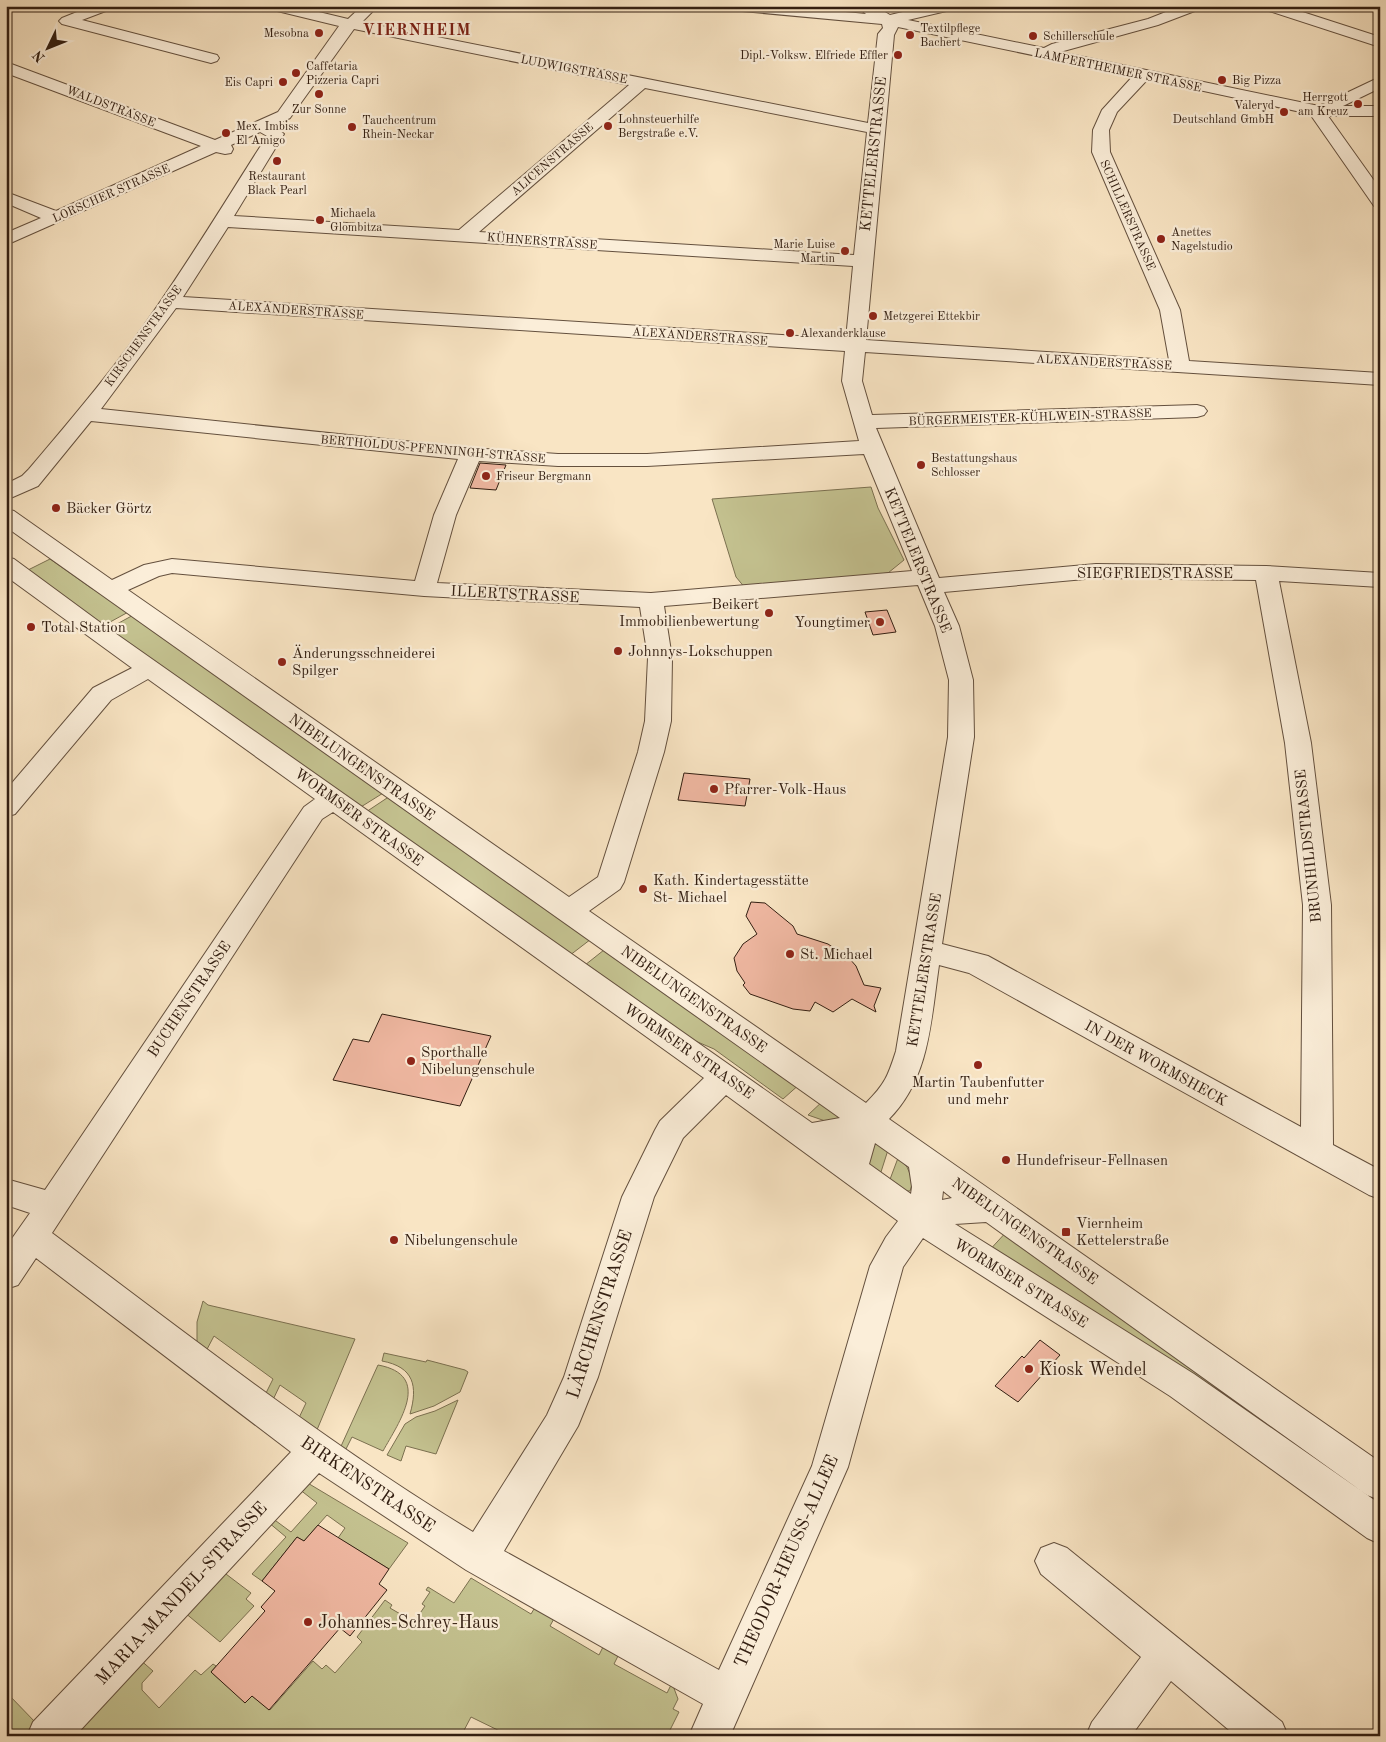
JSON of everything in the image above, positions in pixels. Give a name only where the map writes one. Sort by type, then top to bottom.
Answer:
[{"type":"street","points":[[106,6],[67,21],[211,58]]},
{"type":"street","name":"LUDWIGSTRASSE","points":[[274,6],[350,24],[875,129]]},
{"type":"street","name":"LORSCHER STRASSE","points":[[6,240],[284,115],[344,30],[371,6]]},
{"type":"street","points":[[731,6],[888,20],[950,6]]},
{"type":"street","points":[[864,6],[888,20]]},
{"type":"street","points":[[1046,54],[1057,47],[1153,22],[1194,6]]},
{"type":"street","points":[[1268,6],[1380,42]]},
{"type":"street","name":"LAMPERTHEIMER STRASSE","points":[[888,20],[1321,111],[1380,111]]},
{"type":"street","name":"KETTELERSTRASSE","points":[[868,1121],[892,1097],[902,1079],[911,1051],[961,737],[961,680],[947,626],[872,447],[852,381],[875,129],[886,34],[891,28],[888,20]]},
{"type":"street","name":"WALDSTRASSE","points":[[6,67],[216,146]]},
{"type":"street","name":"SCHILLERSTRASSE","points":[[1143,75],[1110,110],[1101,130],[1101,152],[1170,310],[1180,366]]},
{"type":"street","points":[[1380,82],[1318,114],[1380,202]]},
{"type":"street","name":"ALICENSTRASSE","points":[[463,236],[640,83]]},
{"type":"street","points":[[216,146],[259,161],[276,134],[262,126]]},
{"type":"street","name":"KIRSCHENSTRASSE","points":[[6,493],[30,481],[86,414],[170,302],[223,221],[259,161]]},
{"type":"street","points":[[6,197],[55,218]]},
{"type":"street","name":"KÜHNERSTRASSE","points":[[223,221],[862,261]]},
{"type":"street","name":"ALEXANDERSTRASSE","points":[[170,302],[1380,379]]},
{"type":"street","name":"BÜRGERMEISTER-KÜHLWEIN-STRASSE","points":[[863,422],[1196,411]]},
{"type":"street","name":"BERTHOLDUS-PFENNINGH-STRASSE","points":[[86,414],[471,454],[558,460],[647,460],[872,447]]},
{"type":"street","points":[[424,589],[445,515],[471,454]]},
{"type":"street","name":"NIBELUNGENSTRASSE","points":[[6,516],[37,540],[924,1160],[1380,1483]]},
{"type":"street","points":[[6,553],[37,540]]},
{"type":"street","name":"WORMSER STRASSE","points":[[6,564],[20,576],[725,1077],[922,1220],[971,1253],[1182,1385],[1380,1526]]},
{"type":"street","name":"ILLERTSTRASSE","points":[[109,590],[152,570],[172,566],[424,589],[651,600],[928,581]]},
{"type":"street","name":"SIEGFRIEDSTRASSE","points":[[928,581],[1096,571],[1266,573],[1380,580]]},
{"type":"street","name":"BRUNHILDSTRASSE","points":[[1266,573],[1298,743],[1317,905],[1317,1151]]},
{"type":"street","points":[[568,911],[610,882],[651,752],[658,721],[660,658],[651,600]]},
{"type":"street","points":[[6,808],[102,694],[150,668]]},
{"type":"street","name":"BUCHENSTRASSE","points":[[6,1274],[313,813],[334,799]]},
{"type":"street","name":"IN DER WORMSHECK","points":[[927,952],[978,964],[1380,1186]]},
{"type":"street","name":"LÄRCHENSTRASSE","points":[[479,1557],[560,1426],[581,1376],[638,1197],[671,1130],[725,1077]]},
{"type":"street","points":[[807,1136],[842,1130],[868,1121]]},
{"type":"street","points":[[852,1169],[858,1143],[868,1121]]},
{"type":"street","points":[[924,1160],[928,1187],[922,1220],[953,1211],[992,1208]]},
{"type":"street","points":[[6,1192],[52,1206]]},
{"type":"street","name":"THEODOR-HEUSS-ALLEE","points":[[709,1736],[830,1467],[886,1266],[895,1249],[922,1220]]},
{"type":"street","name":"BIRKENSTRASSE","points":[[32,1236],[316,1451],[401,1508],[479,1557],[727,1696]]},
{"type":"street","name":"MARIA-MANDEL-STRASSE","points":[[47,1736],[316,1451]]},
{"type":"street","points":[[1054,1561],[1268,1736]]},
{"type":"street","points":[[1106,1736],[1167,1654]]},
{"type":"shaded area","points":[[871,487],[878,508],[904,560],[888,573],[746,589],[736,577],[712,499]]},
{"type":"shaded area","points":[[50,559],[91,588],[132,610],[101,627],[24,572]]},
{"type":"shaded area","points":[[137,613],[388,790],[356,810],[106,630]]},
{"type":"shaded area","points":[[393,794],[595,936],[565,959],[363,814]]},
{"type":"shaded area","points":[[609,946],[801,1083],[783,1099],[714,1049],[658,1025],[580,969]]},
{"type":"shaded area","points":[[825,1099],[843,1111],[841,1120],[831,1123],[808,1115]]},
{"type":"shaded area","points":[[867,1139],[888,1150],[880,1175],[867,1163]]},
{"type":"shaded area","points":[[898,1158],[907,1167],[913,1181],[910,1191],[899,1191],[889,1182]]},
{"type":"shaded area","points":[[1009,1229],[1380,1491],[1380,1518],[986,1254]]},
{"type":"shaded area","points":[[203,1301],[208,1305],[355,1339],[314,1437],[296,1424],[306,1403],[280,1385],[271,1404],[263,1399],[273,1379],[214,1336],[204,1355],[197,1350],[197,1322]]},
{"type":"shaded area","points":[[384,1353],[426,1362],[427,1360],[468,1372],[460,1392],[434,1406],[410,1414],[413,1395],[411,1379],[401,1368],[382,1361]]},
{"type":"shaded area","points":[[378,1365],[395,1370],[404,1379],[408,1389],[403,1414],[383,1451],[352,1437],[342,1457],[337,1455]]},
{"type":"shaded area","points":[[458,1400],[436,1454],[406,1446],[401,1461],[387,1455],[405,1424],[416,1417],[435,1411]]},
{"type":"shaded area","points":[[306,1482],[408,1543],[389,1569],[338,1538],[345,1528],[327,1515],[304,1541],[297,1537],[262,1581],[252,1574],[286,1537],[268,1522],[272,1518],[291,1532],[317,1503],[299,1489]]},
{"type":"shaded area","points":[[222,1571],[251,1593],[246,1599],[254,1606],[220,1642],[184,1612]]},
{"type":"shaded area","points":[[471,1578],[531,1614],[537,1604],[556,1615],[550,1626],[599,1655],[605,1643],[620,1652],[614,1664],[667,1693],[672,1683],[678,1699],[673,1709],[679,1712],[667,1736],[510,1736],[471,1717],[461,1736],[61,1736],[138,1658],[153,1671],[142,1683],[142,1690],[159,1708],[195,1670],[201,1675],[213,1664],[216,1666],[211,1672],[245,1702],[252,1696],[270,1710],[313,1661],[322,1669],[326,1665],[335,1673],[362,1642],[357,1637],[385,1600],[392,1605],[390,1608],[414,1622],[425,1606],[422,1604],[430,1592],[426,1590],[428,1587],[454,1603]]},
{"type":"shaded area","points":[[8,1694],[36,1723],[23,1736],[6,1736],[6,1719],[12,1712],[6,1706]]},
{"type":"building","name":"Friseur Bergmann","points":[[480,463],[506,465],[496,490],[470,488]]},
{"type":"building","name":"Youngtimer","points":[[887,610],[896,632],[873,635],[865,612]]},
{"type":"building","name":"Pfarrer-Volk-Haus","points":[[684,773],[750,779],[745,806],[678,800]]},
{"type":"building","name":"St. Michael","points":[[751,902],[765,903],[793,926],[797,934],[828,944],[849,958],[856,966],[864,985],[881,988],[874,1006],[876,1012],[852,999],[833,1012],[815,1002],[810,1011],[793,1009],[750,994],[743,985],[745,983],[737,971],[734,958],[743,944],[757,934],[746,916]]},
{"type":"building","name":"Sporthalle Nibelungenschule","points":[[382,1014],[491,1036],[460,1106],[333,1080],[353,1039],[369,1042]]},
{"type":"building","name":"Kiosk Wendel","points":[[1040,1340],[1060,1355],[1018,1402],[995,1386],[1022,1356],[1024,1358]]},
{"type":"building","name":"Johannes-Schrey-Haus","points":[[318,1525],[389,1569],[379,1584],[387,1590],[350,1636],[340,1628],[269,1710],[252,1696],[245,1703],[211,1672],[265,1611],[261,1607],[275,1591],[262,1581],[297,1537],[304,1541]]},
{"type":"place","name":"Mesobna","points":[[319,33]]},
{"type":"place","name":"Textilpflege Bachert","points":[[910,35]]},
{"type":"place","name":"Schillerschule","points":[[1033,36]]},
{"type":"place","name":"Dipl.-Volksw. Elfriede Effler","points":[[898,55]]},
{"type":"place","name":"Caffetaria Pizzeria Capri","points":[[296,73]]},
{"type":"place","name":"Big Pizza","points":[[1222,80]]},
{"type":"place","name":"Eis Capri","points":[[283,82]]},
{"type":"place","name":"Zur Sonne","points":[[319,94]]},
{"type":"place","name":"Herrgott am Kreuz","points":[[1358,104]]},
{"type":"place","name":"Valeryd Deutschland GmbH","points":[[1284,112]]},
{"type":"place","name":"Lohnsteuerhilfe Bergstraße e.V.","points":[[608,126]]},
{"type":"place","name":"Tauchcentrum Rhein-Neckar","points":[[352,127]]},
{"type":"place","name":"Mex. Imbiss El Amigo","points":[[226,133]]},
{"type":"place","name":"Restaurant Black Pearl","points":[[277,161]]},
{"type":"place","name":"Michaela Glombitza","points":[[320,220]]},
{"type":"place","name":"Anettes Nagelstudio","points":[[1161,239]]},
{"type":"place","name":"Marie Luise Martin","points":[[845,251]]},
{"type":"place","name":"Metzgerei Ettekbir","points":[[873,316]]},
{"type":"place","name":"Alexanderklause","points":[[790,333]]},
{"type":"place","name":"Bestattungshaus Schlosser","points":[[921,465]]},
{"type":"place","name":"Friseur Bergmann","points":[[486,476]]},
{"type":"place","name":"Bäcker Görtz","points":[[56,508]]},
{"type":"place","name":"Beikert Immobilienbewertung","points":[[769,613]]},
{"type":"place","name":"Youngtimer","points":[[880,622]]},
{"type":"place","name":"Total Station","points":[[31,627]]},
{"type":"place","name":"Johnnys-Lokschuppen","points":[[618,651]]},
{"type":"place","name":"Änderungsschneiderei Spilger","points":[[282,662]]},
{"type":"place","name":"Pfarrer-Volk-Haus","points":[[714,789]]},
{"type":"place","name":"Kath. Kindertagesstätte St- Michael","points":[[643,889]]},
{"type":"place","name":"St. Michael","points":[[790,954]]},
{"type":"place","name":"Sporthalle Nibelungenschule","points":[[411,1061]]},
{"type":"place","name":"Martin Taubenfutter und mehr","points":[[978,1065]]},
{"type":"place","name":"Hundefriseur-Fellnasen","points":[[1006,1160]]},
{"type":"place","name":"Viernheim Kettelerstraße","points":[[1066,1232]]},
{"type":"place","name":"Nibelungenschule","points":[[394,1240]]},
{"type":"place","name":"Kiosk Wendel","points":[[1029,1369]]},
{"type":"place","name":"Johannes-Schrey-Haus","points":[[308,1622]]},
{"type":"district","name":"VIERNHEIM","points":[[417,29]]}]
